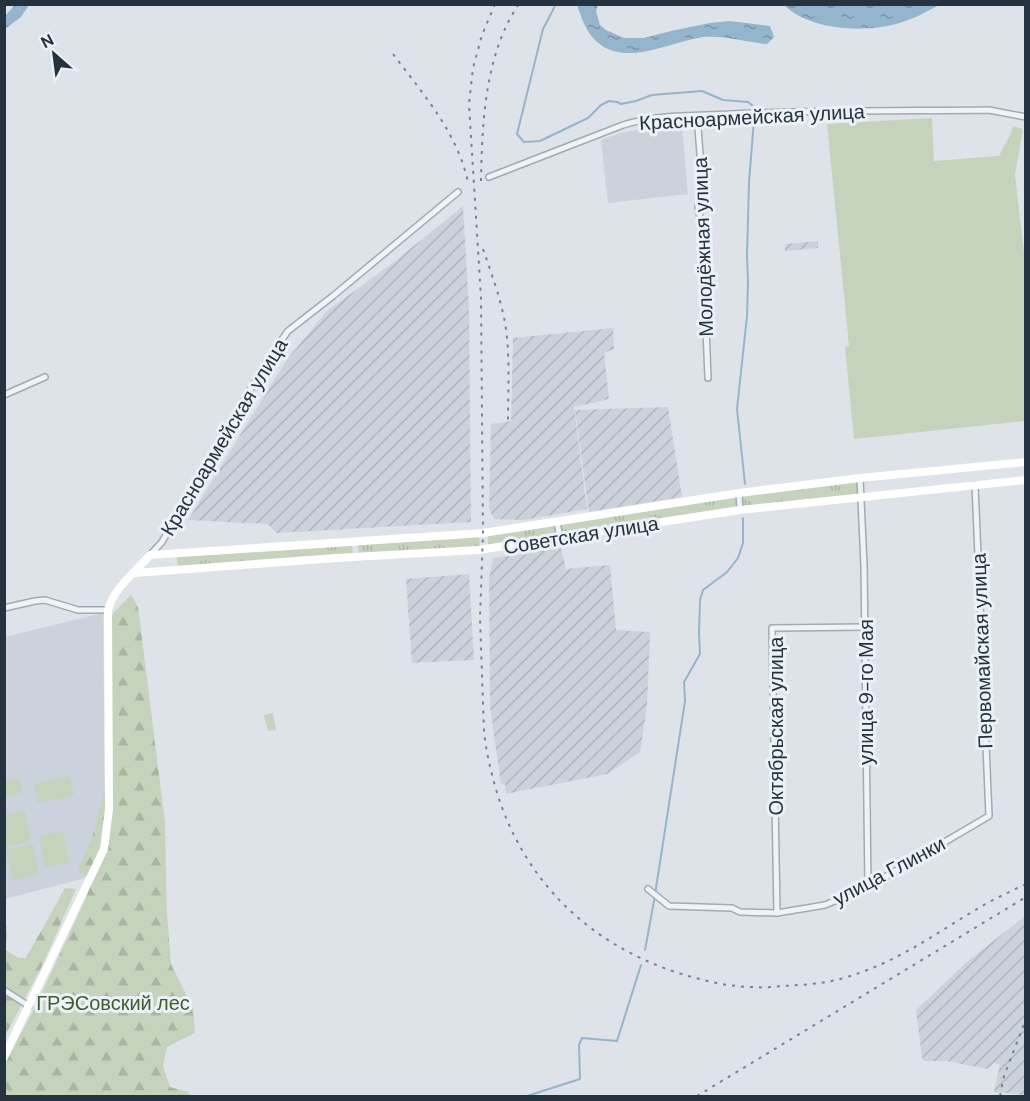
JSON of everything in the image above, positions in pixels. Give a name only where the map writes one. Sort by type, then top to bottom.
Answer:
[{"type":"main road","name":"Советская улица","points":[[150,555],[466,534],[739,493],[860,478],[1026,462]]},
{"type":"main road","name":"Советская улица","points":[[135,573],[478,550],[740,510],[1026,480]]},
{"type":"main road","name":"Красноармейская улица","points":[[108,610],[114,595],[150,555]]},
{"type":"main road","points":[[4,1057],[104,849],[109,809],[108,610]]},
{"type":"street","name":"Красноармейская улица","points":[[489,177],[595,135],[635,121],[654,118],[762,113],[989,110],[1026,117]]},
{"type":"street","name":"Молодёжная улица","points":[[697,116],[703,190],[698,206],[702,230],[708,378]]},
{"type":"street","name":"Красноармейская улица","points":[[150,555],[162,542],[267,361],[288,331],[458,192]]},
{"type":"street","points":[[4,395],[45,377]]},
{"type":"street","name":"улица 9-го Мая","points":[[860,478],[866,627],[868,887]]},
{"type":"street","name":"Первомайская улица","points":[[975,485],[989,816]]},
{"type":"street","points":[[739,493],[740,510]]},
{"type":"street","points":[[557,522],[560,538]]},
{"type":"street","points":[[4,608],[45,600],[78,610],[108,610]]},
{"type":"street","name":"Октябрьская улица","points":[[777,913],[772,628],[866,627]]},
{"type":"street","name":"улица Глинки","points":[[648,889],[669,906],[732,908],[740,912],[777,913],[825,905],[868,887],[989,816]]},
{"type":"street","points":[[4,990],[29,1006]]},
{"type":"shaded area","points":[[648,128],[682,128],[688,194],[608,203],[601,141],[620,133]]},
{"type":"shaded area","points":[[463,206],[469,308],[471,522],[276,533],[268,524],[188,520],[288,358],[327,311],[394,262]]},
{"type":"shaded area","points":[[818,241],[818,248],[785,251],[785,244]]},
{"type":"shaded area","points":[[613,328],[614,349],[604,353],[609,399],[574,407],[587,509],[524,520],[494,519],[489,508],[491,424],[511,421],[513,338]]},
{"type":"shaded area","points":[[668,407],[682,497],[589,512],[575,410]]},
{"type":"shaded area","points":[[550,545],[551,550],[561,548],[566,569],[610,565],[616,630],[650,632],[647,706],[640,752],[607,774],[506,794],[505,784],[501,784],[490,706],[489,579],[493,558],[537,552],[536,547]]},
{"type":"shaded area","points":[[469,574],[474,660],[412,663],[406,579]]},
{"type":"shaded area","points":[[103,613],[105,805],[101,842],[85,878],[5,899],[5,637]]},
{"type":"shaded area","points":[[1025,916],[1025,1095],[994,1092],[1000,1064],[994,1063],[987,1069],[947,1061],[924,1061],[916,1010],[968,961]]},
{"type":"green space","points":[[932,118],[934,161],[999,156],[1013,126],[1023,129],[1015,175],[1026,270],[1025,421],[854,439],[845,347],[849,346],[827,124]]},
{"type":"green space","points":[[857,482],[858,495],[742,507],[741,495]]},
{"type":"green space","points":[[737,496],[739,508],[563,535],[560,525]]},
{"type":"green space","points":[[555,526],[557,536],[488,545],[488,536]]},
{"type":"green space","points":[[479,537],[480,546],[359,555],[358,545]]},
{"type":"green space","points":[[352,546],[353,555],[178,566],[177,557]]},
{"type":"green space","name":"ГРЭСовский лес","points":[[131,595],[138,607],[165,823],[167,913],[171,964],[193,1008],[195,1033],[167,1047],[163,1066],[170,1087],[188,1092],[190,1096],[5,1096],[5,1064],[37,1003],[92,882],[78,869],[91,841],[107,782],[106,626],[115,611]]},
{"type":"green space","points":[[273,713],[276,730],[268,731],[264,715]]},
{"type":"green space","points":[[70,776],[74,795],[38,803],[34,784]]},
{"type":"green space","points":[[19,778],[23,792],[5,797],[5,782]]},
{"type":"green space","points":[[25,811],[31,841],[5,847],[5,815]]},
{"type":"green space","points":[[63,831],[69,862],[45,867],[39,836]]},
{"type":"green space","points":[[33,844],[39,874],[13,880],[6,850]]},
{"type":"green space","name":"ГРЭСовский лес","points":[[65,888],[76,889],[42,966],[5,1036],[4,921],[7,927],[6,950],[18,958],[26,958]]},
{"type":"water","points":[[15,5],[29,5],[21,17],[5,29],[5,16]]},
{"type":"water","points":[[577,5],[598,5],[596,11],[600,25],[624,38],[644,38],[710,23],[730,21],[770,26],[774,37],[767,44],[703,37],[646,51],[618,52],[605,47],[593,38],[585,27]]},
{"type":"water","points":[[784,5],[939,5],[896,24],[853,29],[807,20]]},
{"type":"waterway","points":[[556,4],[543,29],[517,134],[524,142],[540,141],[588,118],[601,105],[609,101],[621,104],[652,95],[702,91],[723,100],[748,102],[753,106],[749,182],[747,316],[737,409],[745,484]]},
{"type":"waterway","points":[[645,950],[685,701],[684,682],[700,654],[700,600],[703,590],[727,572],[738,558],[743,543],[743,518]]},
{"type":"waterway","points":[[527,1096],[580,1079],[579,1045],[582,1038],[617,1041],[641,965]]},
{"type":"railway","points":[[495,4],[482,35],[473,68],[469,104],[481,298],[483,533],[480,618],[484,731],[487,754],[497,793],[509,825],[524,854],[542,880],[564,904],[587,925],[614,944],[675,972],[745,987],[819,983],[861,972],[900,955],[989,902],[1026,884]]},
{"type":"railway","points":[[481,181],[484,112],[492,66],[508,23],[519,4]]},
{"type":"railway","points":[[393,54],[438,114],[456,147],[468,182]]},
{"type":"railway","points":[[483,249],[506,329],[508,422]]},
{"type":"railway","points":[[697,1096],[1026,897]]},
{"type":"railway","points":[[1000,1096],[1004,1076],[1026,1019]]}]
